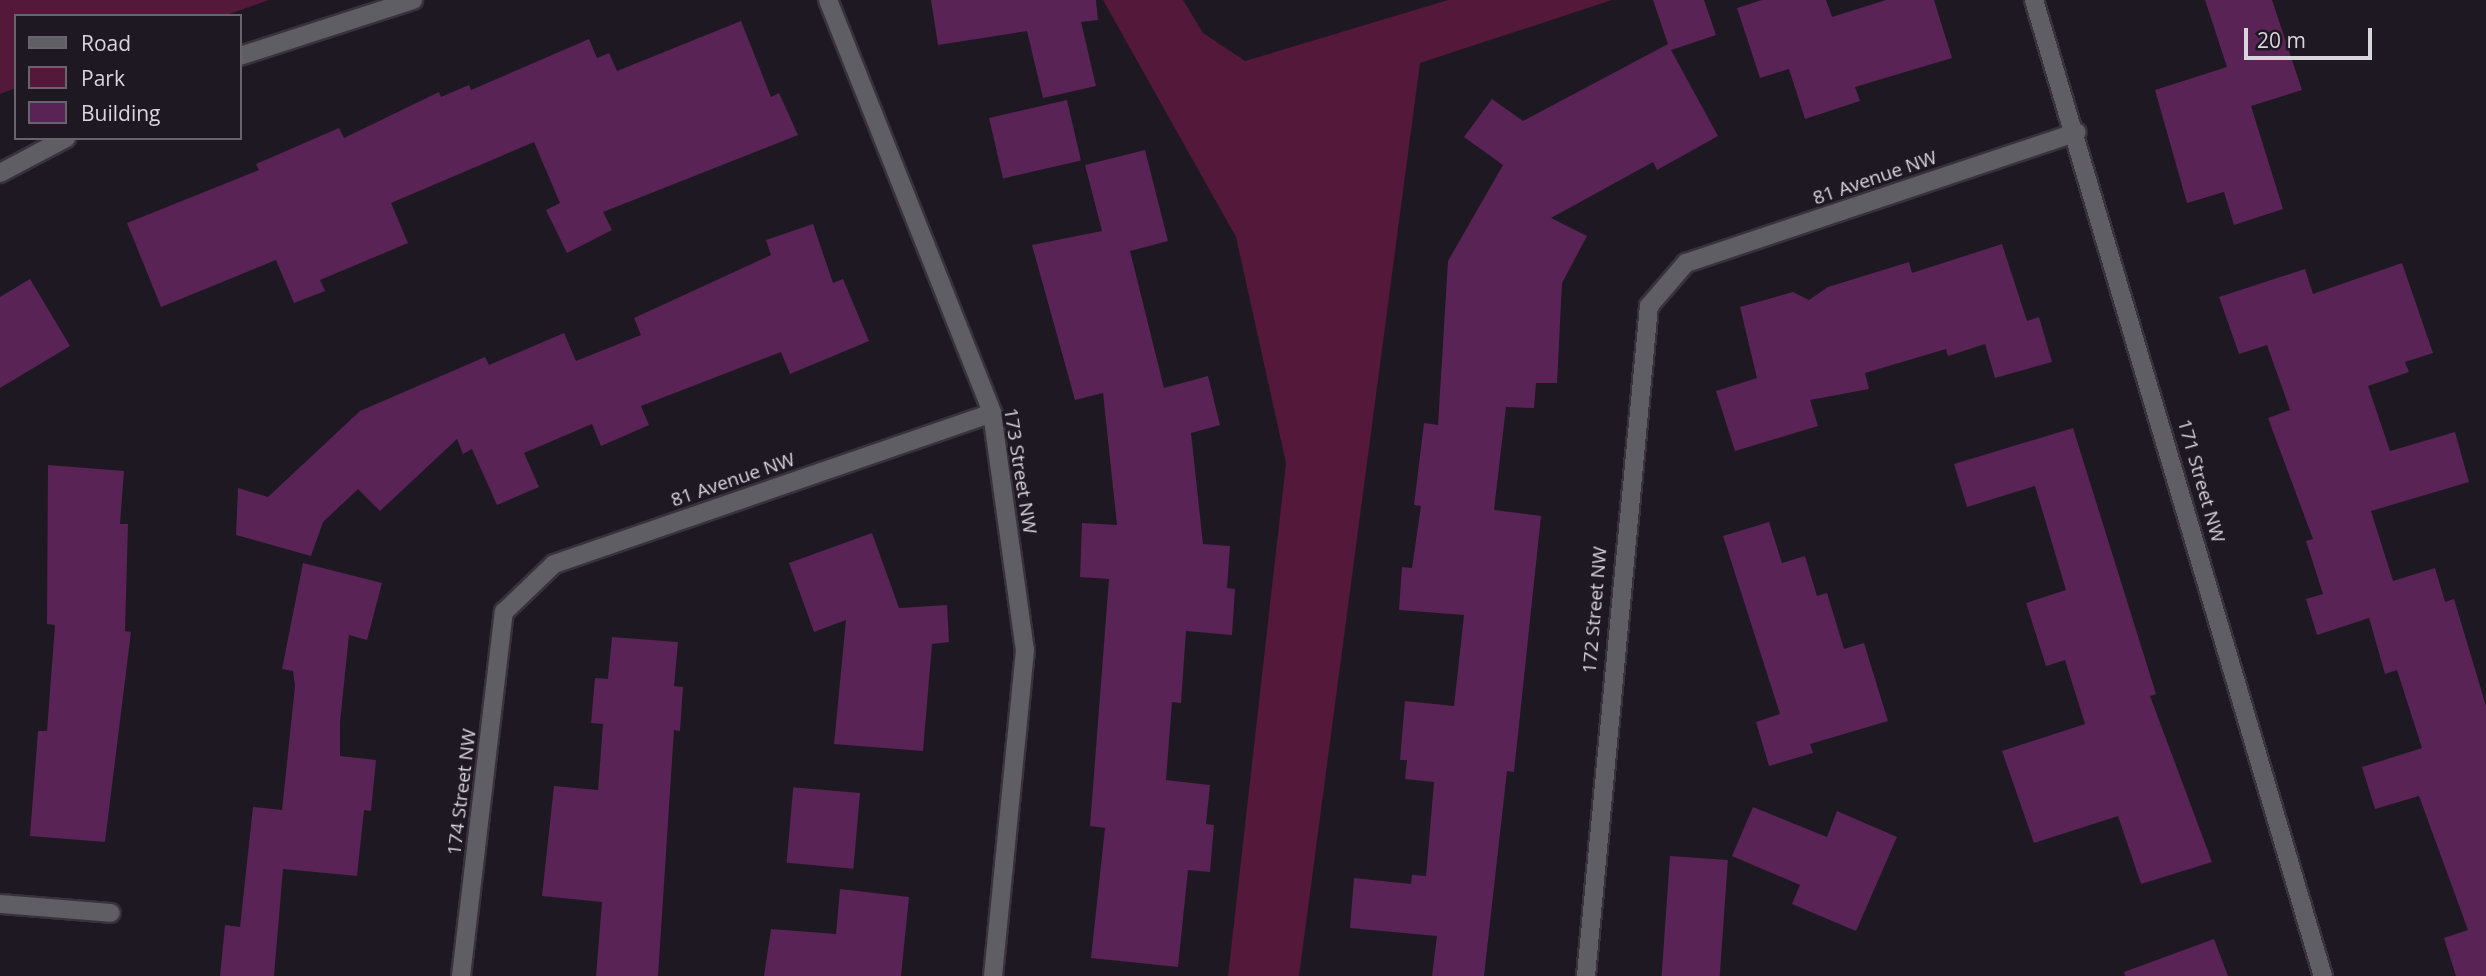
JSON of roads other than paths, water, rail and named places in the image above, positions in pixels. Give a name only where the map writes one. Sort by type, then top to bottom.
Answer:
[{"type":"street","points":[[242,55],[413,0]]},
{"type":"street","name":"173 Street NW","points":[[828,0],[992,413],[1025,650],[993,976]]},
{"type":"street","name":"171 Street NW","points":[[2034,0],[2077,132],[2323,976]]},
{"type":"street","name":"81 Avenue NW","points":[[1686,263],[2077,132]]},
{"type":"street","points":[[0,173],[62,140]]},
{"type":"street","name":"172 Street NW","points":[[1586,976],[1649,306],[1686,263]]},
{"type":"street","name":"81 Avenue NW","points":[[504,612],[554,564],[992,413]]},
{"type":"street","name":"174 Street NW","points":[[461,976],[504,612]]},
{"type":"street","points":[[0,904],[111,913]]}]
